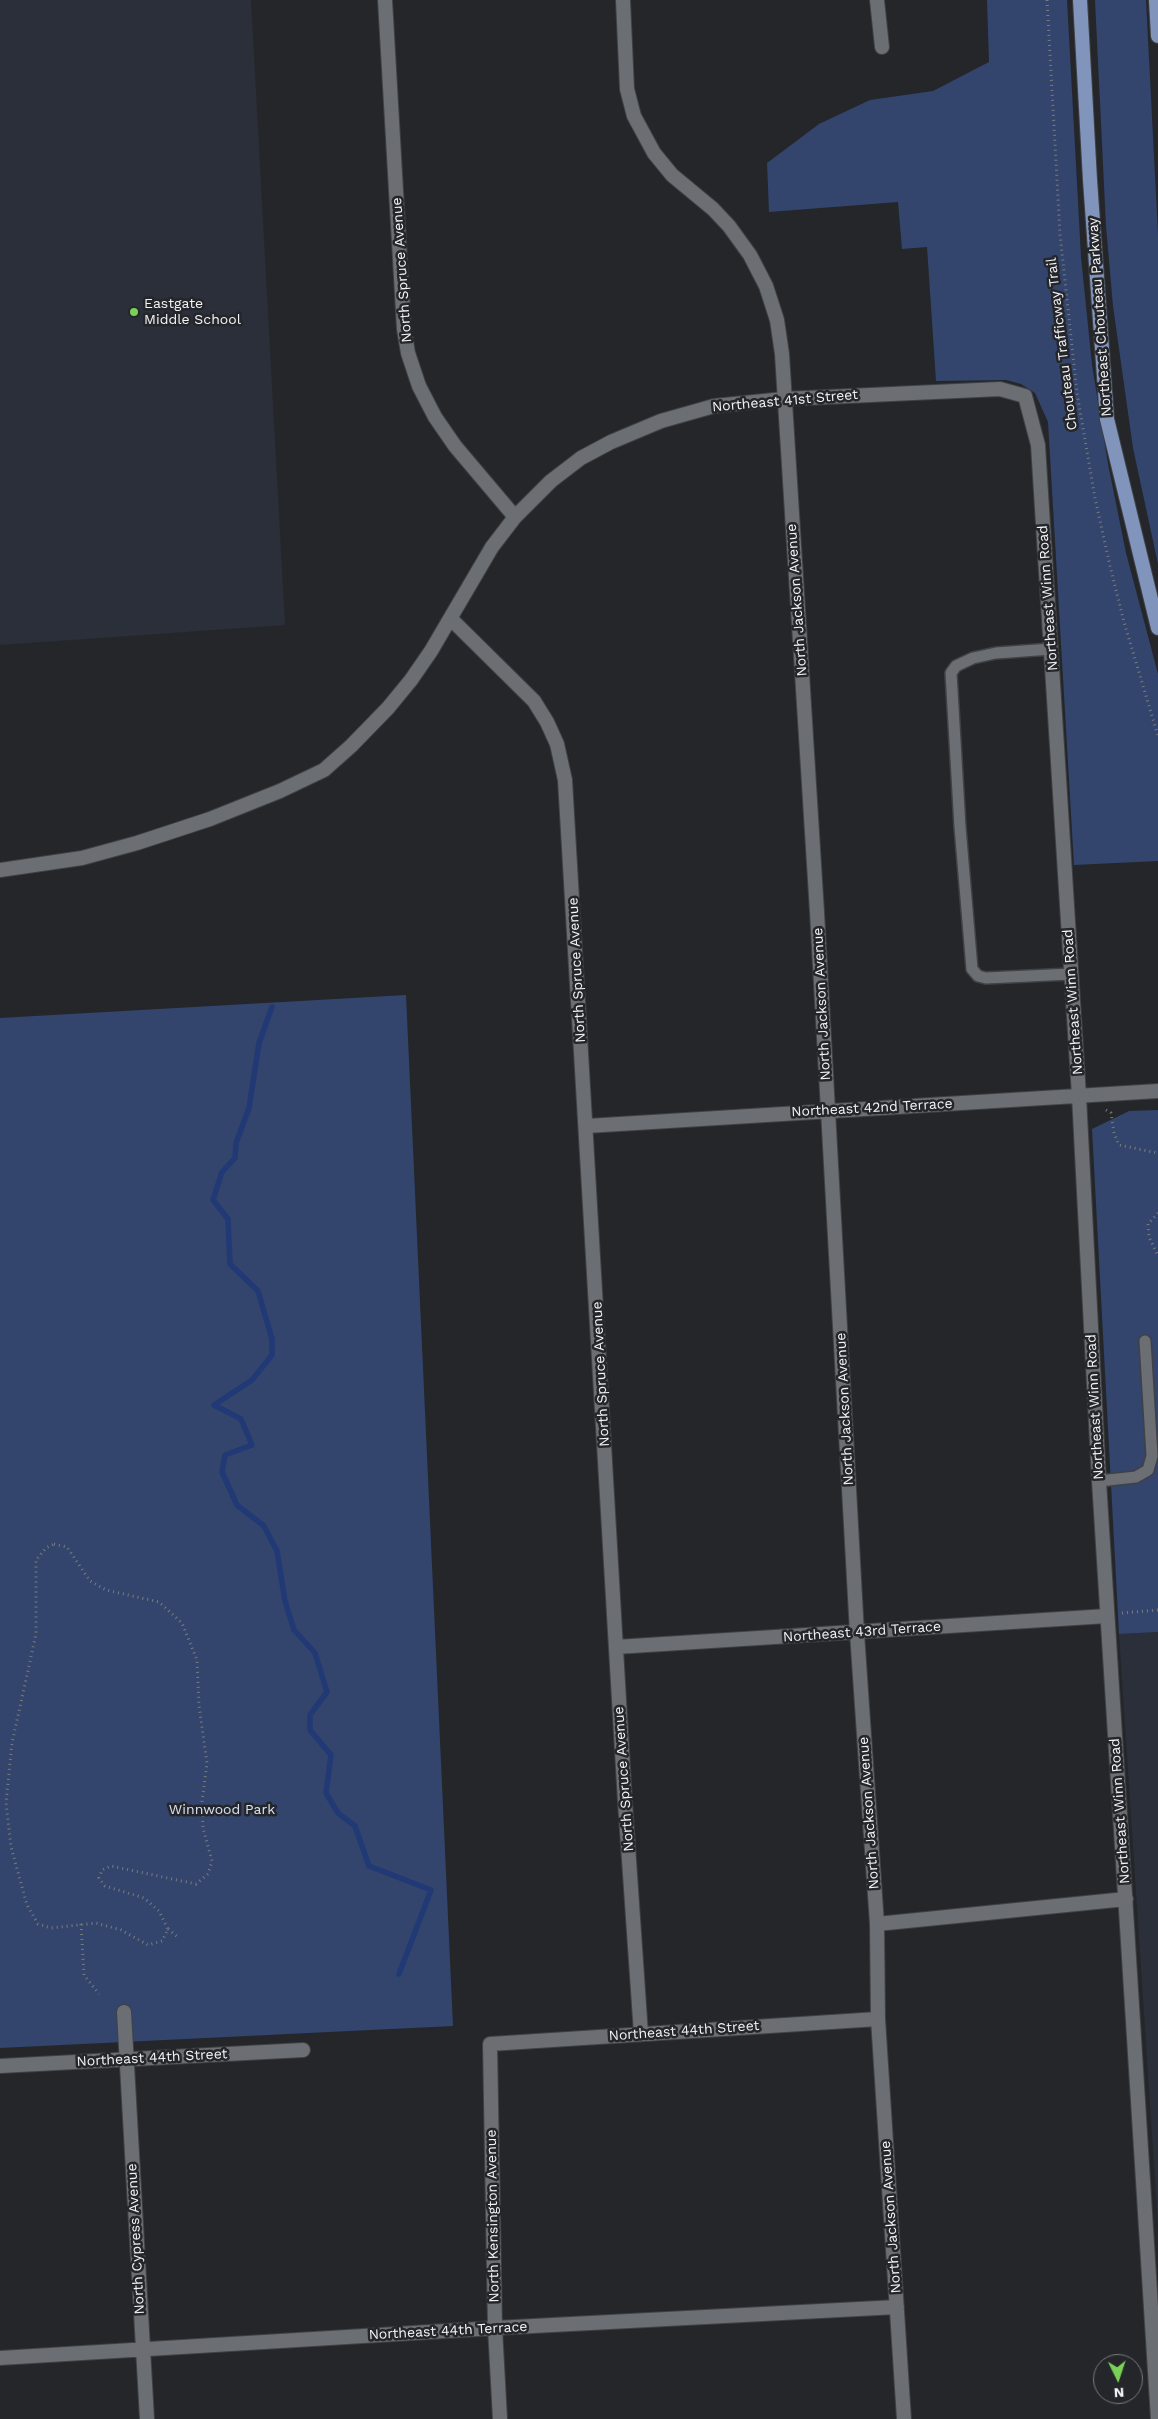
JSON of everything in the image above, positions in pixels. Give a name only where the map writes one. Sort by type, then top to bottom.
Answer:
[{"type":"main road","name":"Northeast Chouteau Parkway","points":[[1080,0],[1090,180],[1107,420],[1158,628]]},
{"type":"main road","points":[[1156,0],[1158,36]]},
{"type":"street","name":"North Spruce Avenue","points":[[384,0],[404,329],[408,353],[419,386],[435,418],[455,446],[515,517]]},
{"type":"street","name":"North Jackson Avenue","points":[[623,0],[627,89],[634,116],[654,153],[672,175],[713,209],[729,226],[750,255],[766,286],[777,320],[782,354],[828,1110],[857,1633],[877,1924],[878,2018],[904,2419]]},
{"type":"street","points":[[877,0],[882,47]]},
{"type":"street","name":"Northeast 41st Street","points":[[515,517],[551,482],[581,458],[611,442],[662,421],[714,406],[784,398],[1000,389],[1025,396]]},
{"type":"street","name":"Northeast Winn Road","points":[[1025,396],[1038,445],[1079,1096],[1098,1481],[1158,2419]]},
{"type":"street","points":[[0,870],[82,858],[137,843],[210,819],[280,791],[324,770],[351,746],[388,708],[432,651],[487,554],[515,517]]},
{"type":"street","name":"North Spruce Avenue","points":[[451,618],[534,701],[550,729],[563,768],[587,1126],[616,1647],[642,2034]]},
{"type":"street","name":"Northeast 42nd Terrace","points":[[587,1126],[1158,1091]]},
{"type":"street","name":"Northeast 43rd Terrace","points":[[616,1647],[1107,1616]]},
{"type":"street","points":[[877,1924],[1126,1899]]},
{"type":"street","name":"North Cypress Avenue","points":[[124,2012],[125,2060],[147,2419]]},
{"type":"street","name":"Northeast 44th Street","points":[[490,2044],[878,2018]]},
{"type":"street","name":"North Kensington Avenue","points":[[490,2044],[495,2328],[500,2419]]},
{"type":"street","name":"Northeast 44th Street","points":[[0,2066],[303,2050]]},
{"type":"street","name":"Northeast 44th Terrace","points":[[0,2358],[495,2328],[897,2307]]},
{"type":"lane","points":[[1051,649],[996,653],[973,658],[956,666],[951,673],[960,828],[972,969],[978,976],[986,978],[1071,974]]},
{"type":"lane","points":[[1098,1481],[1136,1477],[1148,1470],[1152,1456],[1145,1341]]},
{"type":"path","name":"Chouteau Trafficway Trail","points":[[1047,0],[1061,243],[1077,393],[1095,498],[1110,566],[1124,622],[1158,736]]},
{"type":"path","points":[[1103,1109],[1111,1113],[1114,1133],[1119,1145],[1158,1153]]},
{"type":"path","points":[[1158,1213],[1148,1224],[1149,1237],[1158,1256]]},
{"type":"path","points":[[168,1929],[162,1941],[148,1945],[121,1930],[96,1922],[51,1928],[38,1924],[26,1904],[11,1847],[6,1803],[12,1743],[36,1634],[36,1560],[46,1548],[54,1544],[67,1547],[90,1581],[106,1590],[159,1602],[182,1623],[197,1660],[199,1706],[206,1763],[202,1802],[202,1828],[212,1861],[208,1874],[196,1884],[111,1866],[102,1870],[99,1878],[105,1886],[144,1898],[158,1911],[168,1929],[179,1938]]},
{"type":"path","points":[[1107,1616],[1158,1610]]},
{"type":"path","points":[[82,1924],[84,1975],[99,1994]]},
{"type":"shaded area","name":"Eastgate Middle School","points":[[0,0],[251,0],[285,625],[0,645]]},
{"type":"shaded area","points":[[1158,1632],[1158,2226],[1119,1634]]},
{"type":"green space","points":[[987,0],[1067,0],[1081,257],[1092,365],[1108,464],[1126,553],[1158,674],[1158,861],[1074,865],[1048,422],[1035,393],[1021,384],[1006,380],[936,381],[927,247],[902,249],[898,202],[769,212],[767,163],[819,124],[870,100],[933,91],[989,62]]},
{"type":"green space","points":[[1095,0],[1146,0],[1158,234],[1158,564],[1133,448],[1113,306],[1106,226]]},
{"type":"green space","name":"Winnwood Park","points":[[406,995],[453,2026],[0,2048],[0,1018]]},
{"type":"green space","points":[[1158,1110],[1158,1632],[1119,1634],[1092,1129],[1129,1111]]},
{"type":"waterway","points":[[272,1007],[259,1043],[249,1108],[236,1143],[235,1158],[222,1172],[213,1200],[228,1219],[230,1264],[258,1291],[272,1339],[272,1355],[252,1380],[214,1405],[241,1419],[252,1445],[225,1455],[222,1472],[237,1505],[264,1526],[277,1551],[285,1601],[294,1630],[315,1653],[327,1692],[310,1715],[310,1730],[331,1755],[326,1793],[338,1813],[355,1826],[369,1866],[431,1890],[399,1974]]},
{"type":"place","name":"Eastgate Middle School","points":[[134,312]]}]
